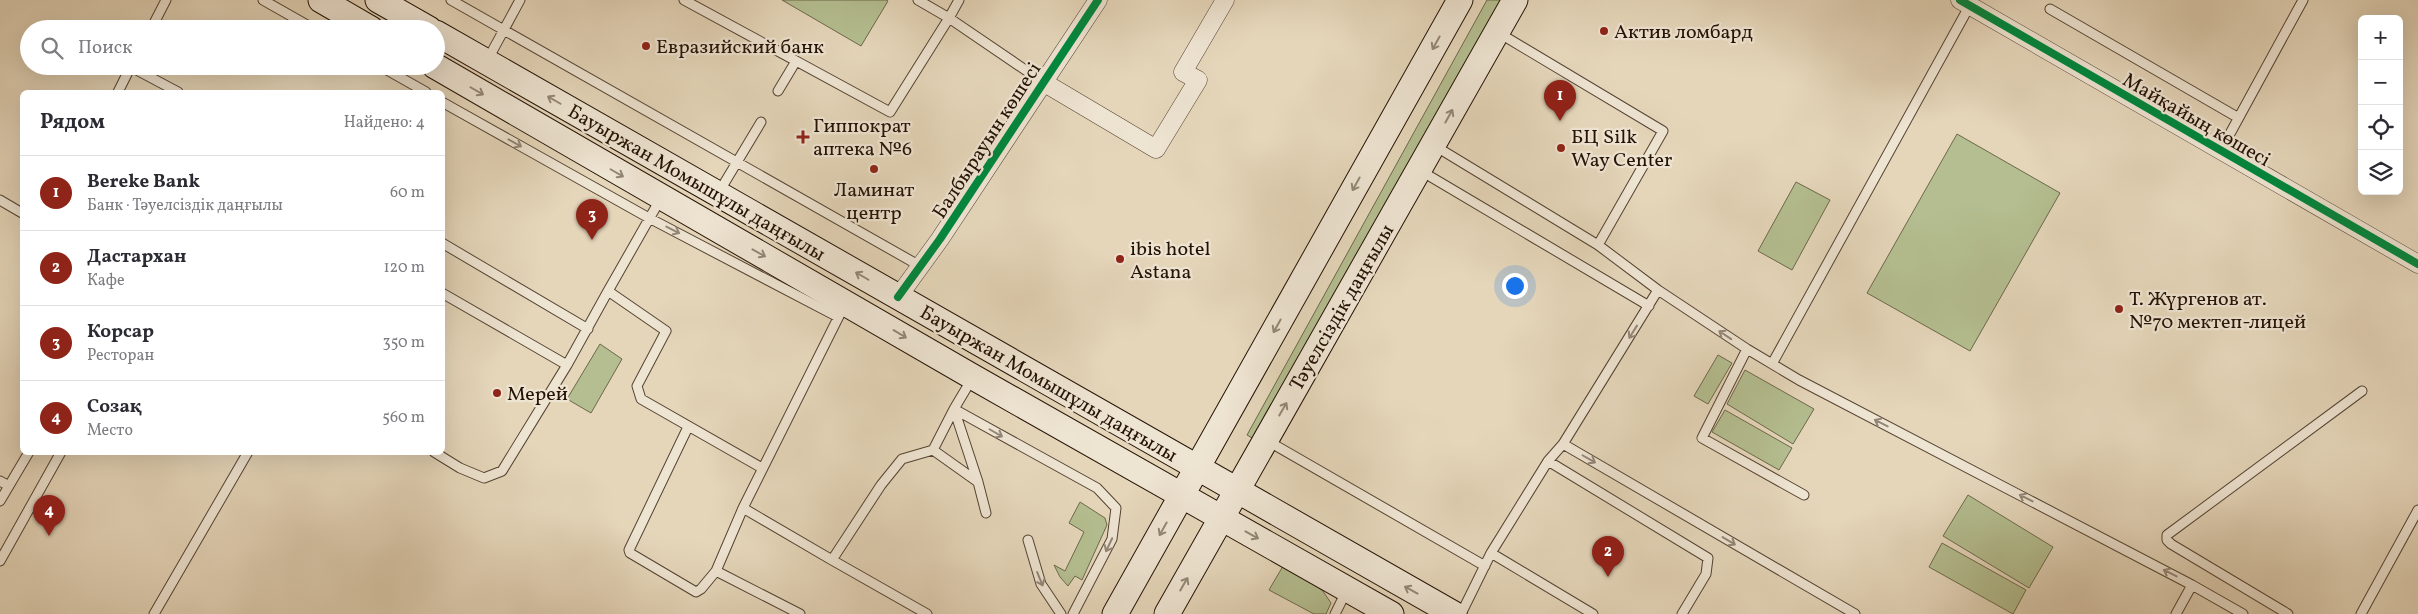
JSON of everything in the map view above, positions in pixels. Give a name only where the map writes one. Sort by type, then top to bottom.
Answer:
[{"type":"main road","points":[[321,0],[355,20]]},
{"type":"main road","points":[[378,0],[413,20]]},
{"type":"main road","points":[[1115,614],[1460,0]]},
{"type":"main road","name":"Тәуелсіздік даңғылы","points":[[1167,614],[1515,0]]},
{"type":"main road","name":"Бауыржан Момышұлы даңғылы","points":[[445,38],[1236,492],[1454,614]]},
{"type":"main road","name":"Бауыржан Момышұлы даңғылы","points":[[445,72],[655,208],[843,310],[973,377],[1391,614]]},
{"type":"street","name":"Балбырауын көшесі","points":[[898,297],[1098,0]]},
{"type":"street","points":[[1044,82],[1156,149],[1198,80],[1183,72],[1225,0]]},
{"type":"street","name":"Майқайың көшесі","points":[[1965,3],[2220,152],[2418,264]]},
{"type":"lane","points":[[156,20],[166,0]]},
{"type":"lane","points":[[263,0],[298,20]]},
{"type":"lane","points":[[451,0],[920,266]]},
{"type":"lane","points":[[486,62],[520,0]]},
{"type":"lane","points":[[684,0],[890,112],[959,0]]},
{"type":"lane","points":[[918,0],[949,18],[1044,82]]},
{"type":"lane","points":[[2220,152],[2303,0]]},
{"type":"lane","points":[[1772,364],[1965,3]]},
{"type":"lane","points":[[2050,9],[2238,117]]},
{"type":"lane","points":[[1497,32],[1663,130],[1598,244]]},
{"type":"lane","points":[[778,91],[796,61]]},
{"type":"lane","points":[[119,90],[126,75]]},
{"type":"lane","points":[[147,75],[174,90]]},
{"type":"lane","points":[[396,75],[422,90]]},
{"type":"lane","points":[[439,455],[460,468],[484,478],[502,471],[567,366],[655,208],[445,103]]},
{"type":"lane","points":[[718,194],[761,122]]},
{"type":"lane","points":[[1433,145],[1598,244],[1658,290],[1746,349],[2192,585],[2243,614]]},
{"type":"lane","points":[[1420,170],[1649,306]]},
{"type":"lane","points":[[0,200],[20,212]]},
{"type":"lane","points":[[445,245],[588,329]]},
{"type":"lane","points":[[608,290],[666,331],[637,386],[641,398],[688,427],[762,468]]},
{"type":"lane","points":[[1461,614],[1491,553],[1548,461],[1562,444],[1658,290]]},
{"type":"lane","points":[[445,295],[567,366]]},
{"type":"lane","points":[[688,427],[629,550],[630,553],[696,592],[701,590],[716,571],[762,468],[843,310]]},
{"type":"lane","points":[[1746,349],[1702,438],[1804,495]]},
{"type":"lane","points":[[832,560],[881,485],[902,458],[933,450],[973,377]]},
{"type":"lane","points":[[2288,614],[2171,544],[2167,540],[2167,536],[2362,391]]},
{"type":"lane","points":[[954,409],[986,513]]},
{"type":"lane","points":[[954,409],[1097,488],[1116,508],[1112,539],[1073,614]]},
{"type":"lane","points":[[1266,440],[1485,566]]},
{"type":"lane","points":[[1562,444],[1855,614]]},
{"type":"lane","points":[[933,450],[978,482]]},
{"type":"lane","points":[[0,501],[27,455]]},
{"type":"lane","points":[[0,561],[59,455]]},
{"type":"lane","points":[[154,614],[246,455]]},
{"type":"lane","points":[[1548,461],[1708,558],[1706,574],[1682,614]]},
{"type":"lane","points":[[0,481],[10,486]]},
{"type":"lane","points":[[743,508],[926,614]]},
{"type":"lane","points":[[2361,614],[2418,510]]},
{"type":"lane","points":[[1028,540],[1041,584],[1062,614]]},
{"type":"lane","points":[[1491,553],[1593,614]]},
{"type":"lane","points":[[716,571],[800,614]]},
{"type":"lane","points":[[2176,614],[2192,585]]},
{"type":"lane","points":[[1335,614],[1347,590]]},
{"type":"green space","points":[[782,0],[886,0],[888,1],[861,46]]},
{"type":"green space","points":[[1487,0],[1502,0],[1259,442],[1247,435]]},
{"type":"green space","points":[[1957,134],[2060,193],[1970,351],[1867,293]]},
{"type":"green space","points":[[1796,182],[1830,200],[1792,270],[1758,251]]},
{"type":"green space","points":[[600,344],[622,359],[591,413],[567,399]]},
{"type":"green space","points":[[1718,355],[1732,363],[1708,404],[1694,396]]},
{"type":"green space","points":[[1745,370],[1814,409],[1793,444],[1727,404]]},
{"type":"green space","points":[[1725,410],[1792,448],[1779,470],[1712,432]]},
{"type":"green space","points":[[1968,495],[2053,547],[2029,588],[1943,536]]},
{"type":"green space","points":[[1080,502],[1105,518],[1107,525],[1082,580],[1075,576],[1068,586],[1060,577],[1054,565],[1065,571],[1084,532],[1069,523]]},
{"type":"green space","points":[[1942,543],[2026,590],[2013,614],[1929,567]]},
{"type":"green space","points":[[1283,566],[1322,590],[1331,603],[1326,614],[1314,614],[1269,590]]},
{"type":"cycle path","points":[[898,297],[940,239],[1098,0]]},
{"type":"cycle path","points":[[1960,0],[2418,264]]},
{"type":"place","name":"Актив ломбард","points":[[1604,31]]},
{"type":"place","name":"Евразийский банк","points":[[646,46]]},
{"type":"place","name":"Bereke Bank","points":[[1560,121]]},
{"type":"place","name":"Гиппократ аптека №6","points":[[803,137]]},
{"type":"place","name":"БЦ Silk Way Center","points":[[1561,148]]},
{"type":"place","name":"Ламинат центр","points":[[874,169]]},
{"type":"place","name":"Корсар","points":[[592,240]]},
{"type":"place","name":"ibis hotel Astana","points":[[1120,259]]},
{"type":"place","name":"Т. Жүргенов ат. №70 мектеп-лицей","points":[[2119,309]]},
{"type":"place","name":"Мерей","points":[[497,393]]},
{"type":"place","name":"Созақ","points":[[49,536]]},
{"type":"place","name":"Дастархан","points":[[1608,577]]}]
